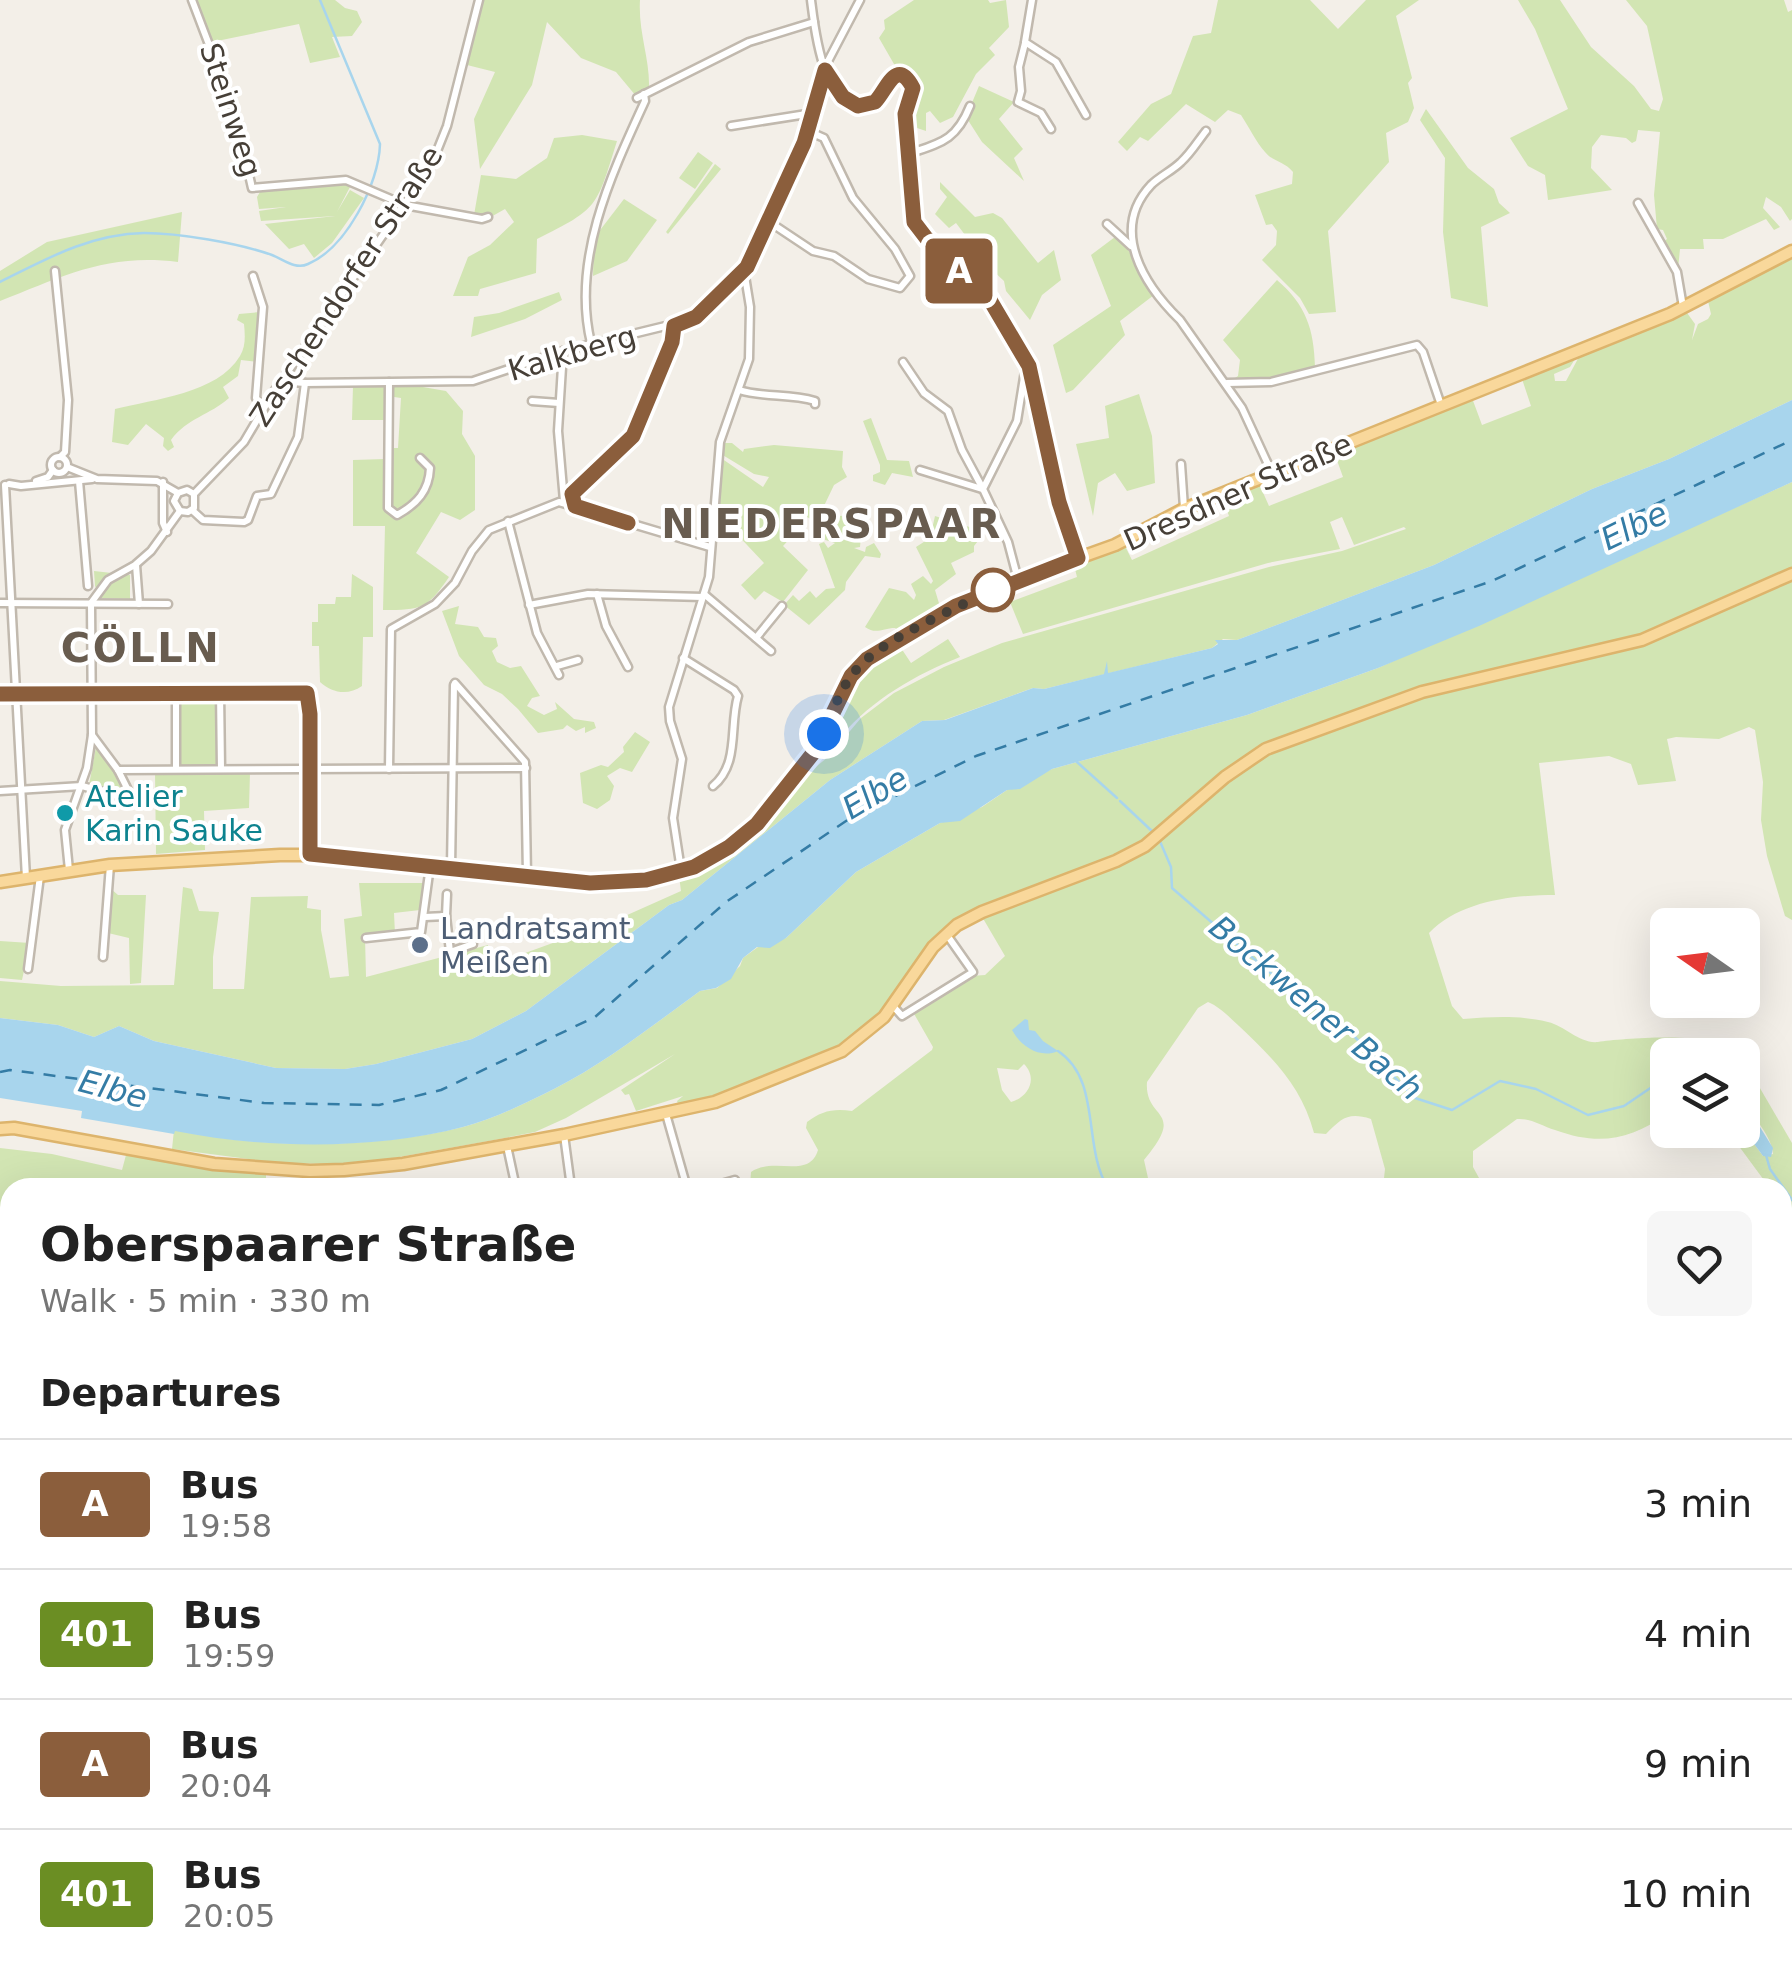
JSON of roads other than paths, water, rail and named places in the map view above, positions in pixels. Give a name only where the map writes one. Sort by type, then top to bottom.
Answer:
[{"type":"main road","name":"Dresdner Straße","points":[[0,882],[110,866],[224,856],[310,854],[604,882],[646,880],[682,871],[721,852],[757,824],[814,752],[846,684],[860,665],[943,613],[1018,580],[1115,545],[1184,509],[1683,308],[1792,251]]},
{"type":"main road","points":[[0,1129],[14,1128],[202,1162],[310,1172],[403,1164],[564,1135],[728,1098],[832,1056],[863,1036],[892,1006],[924,958],[957,925],[1116,861],[1158,837],[1250,758],[1301,734],[1435,688],[1642,640],[1792,574]]},
{"type":"street","name":"Steinweg","points":[[192,0],[235,113],[252,188],[341,180],[404,205],[482,220],[488,217]]},
{"type":"street","name":"Zaschendorfer Straße","points":[[194,494],[240,447],[431,166],[442,141],[478,0]]},
{"type":"street","points":[[811,0],[820,59],[843,97],[858,106],[875,102],[892,77],[899,75],[907,78],[913,88],[905,114],[916,226],[990,300],[1029,366],[1059,502],[1078,558]]},
{"type":"street","name":"Kalkberg","points":[[284,378],[290,382],[472,381],[563,351],[674,326],[696,317],[744,270],[808,132],[825,70],[860,0]]},
{"type":"street","points":[[1032,0],[1018,67],[1018,102],[1041,113],[1051,128]]},
{"type":"street","points":[[592,344],[587,320],[592,233],[644,100],[640,96],[749,42],[814,22]]},
{"type":"street","points":[[1025,42],[1056,62],[1086,115]]},
{"type":"street","points":[[908,154],[934,147],[951,136],[970,106]]},
{"type":"street","points":[[731,126],[813,113]]},
{"type":"street","points":[[768,221],[861,275],[896,288],[910,276],[895,249],[853,198],[826,141],[819,134],[808,132]]},
{"type":"street","points":[[1206,132],[1180,164],[1156,180],[1143,195],[1133,217],[1131,246],[1136,262],[1242,408],[1272,473]]},
{"type":"street","points":[[1638,204],[1677,272],[1683,308]]},
{"type":"street","points":[[1107,224],[1131,246]]},
{"type":"street","points":[[682,871],[673,818],[682,759],[669,713],[709,576],[717,456],[750,350],[750,307],[744,270]]},
{"type":"street","points":[[54,470],[53,460],[65,452],[68,400],[55,271]]},
{"type":"street","points":[[253,276],[263,301],[256,398],[264,409]]},
{"type":"street","points":[[389,769],[391,629],[435,604],[456,583],[489,530],[564,501],[633,436],[672,342],[674,326]]},
{"type":"street","points":[[1226,383],[1271,382],[1418,344],[1441,406]]},
{"type":"street","points":[[563,351],[559,463],[564,501]]},
{"type":"street","points":[[903,362],[924,393],[948,411],[962,450],[1008,542],[1018,580]]},
{"type":"street","points":[[983,489],[1016,421],[1029,366]]},
{"type":"street","points":[[180,511],[192,510],[203,520],[244,522],[256,496],[270,494],[292,451],[302,423],[306,382]]},
{"type":"street","points":[[388,382],[388,508],[392,514],[410,508],[422,496],[430,468],[420,458]]},
{"type":"street","points":[[739,390],[758,396],[794,396],[815,404]]},
{"type":"street","points":[[532,401],[559,403]]},
{"type":"street","points":[[60,457],[67,467]]},
{"type":"street","points":[[1181,464],[1184,509]]},
{"type":"street","points":[[54,470],[61,472],[67,467]]},
{"type":"street","points":[[67,467],[94,478]]},
{"type":"street","points":[[4,485],[40,481],[54,470]]},
{"type":"street","points":[[920,470],[983,489]]},
{"type":"street","points":[[4,485],[94,478],[162,482],[178,493]]},
{"type":"street","points":[[79,481],[88,586]]},
{"type":"street","points":[[162,482],[163,523],[167,532]]},
{"type":"street","points":[[4,485],[14,604],[26,879]]},
{"type":"street","points":[[180,511],[174,501],[178,493],[187,490],[194,494],[196,502],[192,510]]},
{"type":"street","points":[[572,494],[575,506]]},
{"type":"street","points":[[564,501],[710,547]]},
{"type":"street","points":[[69,872],[65,830],[82,786],[92,734],[91,603],[108,580],[136,565],[167,532],[180,511]]},
{"type":"street","points":[[508,521],[540,642],[558,670],[578,660]]},
{"type":"street","points":[[136,565],[139,604]]},
{"type":"street","points":[[529,606],[561,597],[597,594],[703,596],[771,652]]},
{"type":"street","points":[[597,594],[602,614],[628,667]]},
{"type":"street","points":[[0,603],[168,604]]},
{"type":"street","points":[[756,638],[782,606]]},
{"type":"street","points":[[684,658],[738,696],[730,760],[720,781],[713,786]]},
{"type":"street","points":[[451,868],[455,683],[522,755],[526,768],[527,876]]},
{"type":"street","points":[[176,692],[176,769]]},
{"type":"street","points":[[220,692],[221,769]]},
{"type":"street","points":[[0,694],[307,693],[310,854]]},
{"type":"street","points":[[0,791],[82,786],[132,800],[118,770],[92,734]]},
{"type":"street","points":[[118,770],[526,768]]},
{"type":"street","points":[[104,957],[110,866]]},
{"type":"street","points":[[366,938],[422,932],[430,866]]},
{"type":"street","points":[[28,970],[40,876]]},
{"type":"street","points":[[448,894],[450,952],[474,944]]},
{"type":"street","points":[[425,917],[446,916]]},
{"type":"street","points":[[892,1006],[902,1016],[973,972],[946,934]]},
{"type":"street","points":[[666,1114],[684,1178]]},
{"type":"street","points":[[564,1135],[569,1178]]},
{"type":"street","points":[[506,1145],[514,1178]]},
{"type":"water","name":"Elbe","points":[[1792,400],[1792,482],[1479,626],[1378,668],[1247,715],[1052,769],[1020,789],[1007,790],[960,821],[940,823],[856,872],[786,938],[770,948],[757,947],[743,958],[731,979],[700,991],[574,1078],[498,1115],[463,1127],[393,1140],[282,1144],[175,1131],[174,1134],[81,1118],[82,1111],[0,1098],[0,1018],[58,1025],[94,1037],[119,1026],[154,1041],[276,1068],[345,1069],[472,1039],[526,1011],[669,905],[682,900],[830,780],[922,721],[945,720],[1033,688],[1044,689],[1104,674],[1107,661],[1108,673],[1212,648],[1218,644],[1215,640],[1237,640],[1434,565]]},
{"type":"water","points":[[1025,1019],[1029,1030],[1058,1051],[1038,1052],[1020,1042],[1012,1030]]},
{"type":"water","points":[[1760,1127],[1773,1148],[1771,1157],[1763,1156],[1757,1148]]},
{"type":"waterway","points":[[0,282],[69,249],[124,234],[158,233],[208,240],[272,255],[298,266],[322,256],[358,213],[374,177],[380,144],[320,0]]},
{"type":"waterway","points":[[1077,762],[1117,798]]},
{"type":"waterway","name":"Bockwener Bach","points":[[1120,801],[1154,833]]},
{"type":"waterway","name":"Bockwener Bach","points":[[1159,839],[1171,867],[1172,888],[1268,971],[1342,1024],[1415,1098],[1452,1110],[1500,1081],[1536,1089],[1588,1115],[1624,1106],[1650,1088]]},
{"type":"waterway","points":[[1058,1051],[1081,1079],[1103,1178]]},
{"type":"waterway","points":[[1766,1155],[1776,1178]]},
{"type":"place","name":"Atelier Karin Sauke","points":[[65,813]]},
{"type":"place","name":"Landratsamt Meißen","points":[[420,945]]},
{"type":"district","name":"NIEDERSPAAR","points":[[832,524]]},
{"type":"district","name":"CÖLLN","points":[[141,648]]}]
